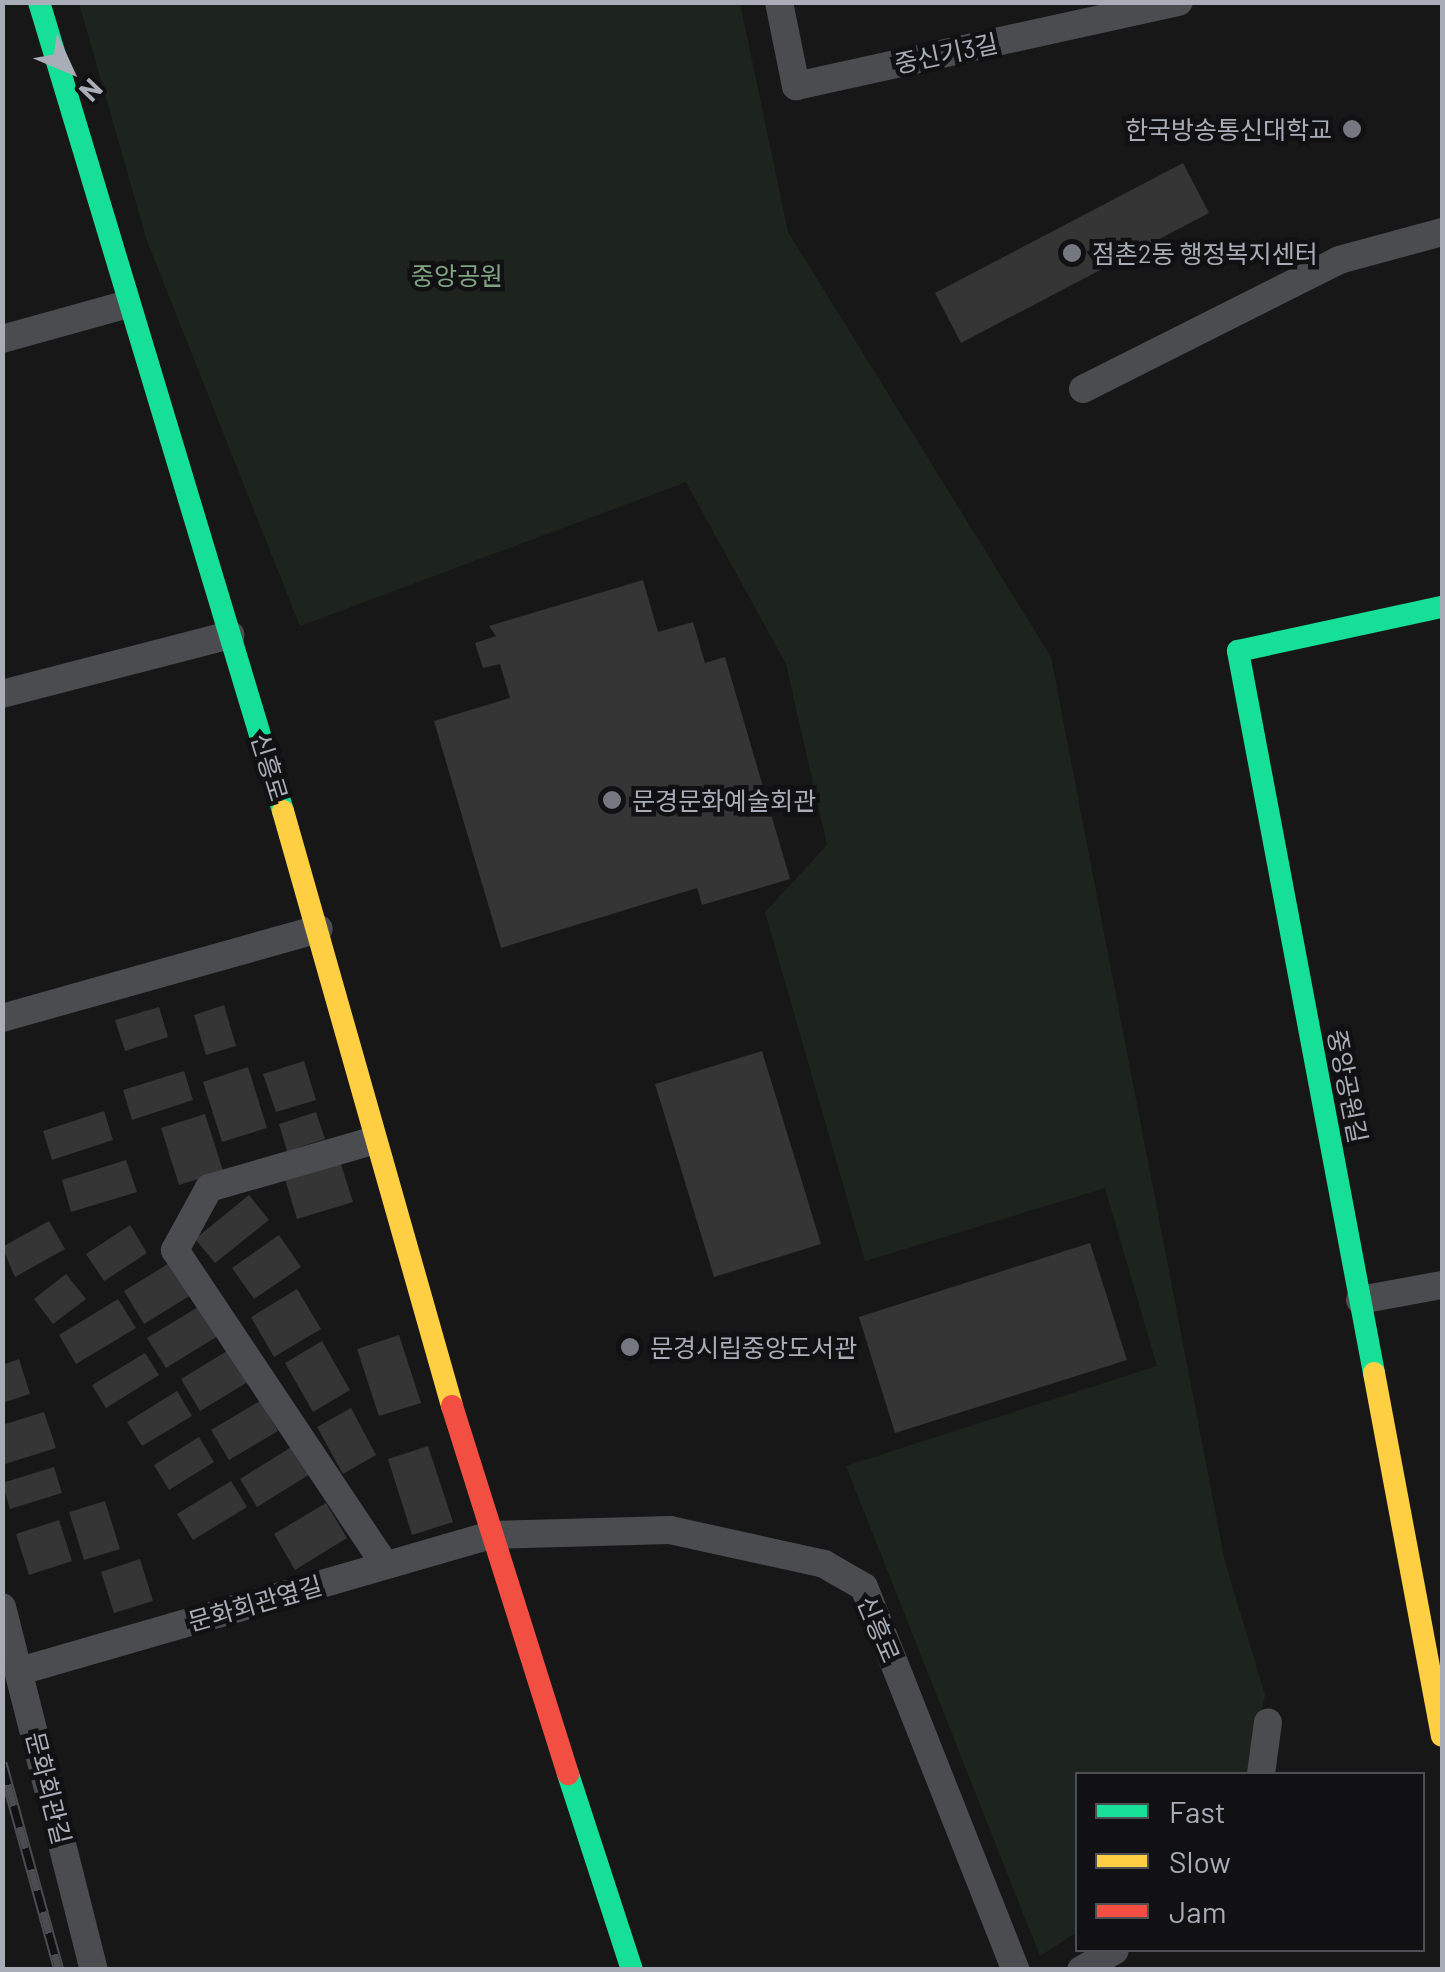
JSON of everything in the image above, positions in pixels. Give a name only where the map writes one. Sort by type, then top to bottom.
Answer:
[{"type":"street","name":"신흥로","points":[[39,2],[125,305],[319,929],[372,1141],[491,1534],[632,1970]]},
{"type":"street","name":"중신기3길","points":[[778,2],[796,86],[1130,8],[1180,2]]},
{"type":"street","points":[[1083,389],[1338,260],[1442,232]]},
{"type":"street","points":[[2,339],[125,305]]},
{"type":"street","name":"중앙공원길","points":[[1442,607],[1238,651],[1442,1736]]},
{"type":"street","points":[[2,694],[230,635]]},
{"type":"street","points":[[2,1018],[319,929]]},
{"type":"street","points":[[372,1141],[208,1188],[174,1250],[385,1564]]},
{"type":"street","points":[[1360,1300],[1442,1285]]},
{"type":"street","name":"신흥로","points":[[491,1534],[670,1530],[824,1564],[864,1587],[1016,1970]]},
{"type":"street","name":"문화회관옆길","points":[[20,1672],[491,1534]]},
{"type":"street","name":"문화회관길","points":[[2,1607],[94,1970]]},
{"type":"street","points":[[1261,1772],[1268,1722]]},
{"type":"street","points":[[1081,1970],[1112,1952]]},
{"type":"green space","name":"중앙공원","points":[[79,3],[740,3],[788,232],[1051,657],[1225,1562],[1265,1695],[1248,1772],[1075,1772],[1075,1933],[1040,1956],[846,1466],[1157,1366],[1105,1188],[865,1261],[765,912],[827,845],[786,664],[686,482],[300,626],[147,241]]},
{"type":"building","name":"점촌2동 행정복지센터","points":[[1183,163],[1209,213],[961,343],[935,293]]},
{"type":"building","name":"문경문화예술회관","points":[[643,580],[658,632],[693,622],[705,663],[725,657],[790,879],[702,905],[697,888],[501,948],[434,721],[510,698],[500,664],[483,668],[475,643],[496,636],[489,626]]},
{"type":"building","points":[[224,1005],[236,1046],[206,1055],[194,1015]]},
{"type":"building","points":[[159,1007],[168,1037],[125,1051],[115,1020]]},
{"type":"building","points":[[762,1051],[821,1244],[714,1277],[655,1084]]},
{"type":"building","points":[[304,1061],[316,1100],[276,1112],[263,1074]]},
{"type":"building","points":[[248,1067],[267,1128],[222,1142],[203,1082]]},
{"type":"building","points":[[184,1071],[193,1100],[132,1120],[123,1090]]},
{"type":"building","points":[[104,1111],[113,1140],[52,1160],[43,1131]]},
{"type":"building","points":[[316,1112],[325,1139],[287,1151],[279,1124]]},
{"type":"building","points":[[205,1114],[223,1171],[179,1185],[161,1128]]},
{"type":"building","points":[[339,1158],[353,1202],[297,1219],[284,1176]]},
{"type":"building","points":[[126,1160],[137,1192],[71,1212],[62,1180]]},
{"type":"building","points":[[249,1195],[269,1220],[215,1263],[195,1239]]},
{"type":"building","points":[[49,1221],[65,1249],[15,1277],[2,1247]]},
{"type":"building","points":[[130,1225],[147,1253],[104,1281],[86,1254]]},
{"type":"building","points":[[279,1235],[301,1267],[254,1299],[232,1268]]},
{"type":"building","points":[[1090,1243],[1127,1360],[895,1433],[859,1317]]},
{"type":"building","points":[[171,1262],[191,1295],[144,1324],[124,1291]]},
{"type":"building","points":[[66,1274],[86,1299],[53,1324],[34,1299]]},
{"type":"building","points":[[297,1289],[321,1329],[274,1357],[251,1317]]},
{"type":"building","points":[[118,1299],[136,1328],[76,1364],[59,1335]]},
{"type":"building","points":[[203,1304],[221,1334],[166,1368],[147,1338]]},
{"type":"building","points":[[399,1335],[421,1403],[379,1416],[357,1349]]},
{"type":"building","points":[[322,1341],[350,1390],[313,1412],[285,1363]]},
{"type":"building","points":[[232,1348],[251,1380],[200,1411],[181,1379]]},
{"type":"building","points":[[145,1353],[159,1375],[106,1408],[92,1385]]},
{"type":"building","points":[[19,1359],[30,1394],[2,1403],[2,1365]]},
{"type":"building","points":[[177,1391],[192,1416],[142,1446],[127,1422]]},
{"type":"building","points":[[260,1401],[278,1431],[229,1460],[211,1430]]},
{"type":"building","points":[[351,1408],[376,1455],[343,1474],[317,1427]]},
{"type":"building","points":[[44,1412],[56,1448],[2,1465],[2,1425]]},
{"type":"building","points":[[199,1437],[214,1462],[169,1490],[154,1465]]},
{"type":"building","points":[[298,1443],[315,1471],[257,1507],[240,1479]]},
{"type":"building","points":[[428,1446],[453,1522],[412,1535],[388,1459]]},
{"type":"building","points":[[54,1467],[62,1493],[10,1509],[2,1483]]},
{"type":"building","points":[[231,1481],[247,1507],[193,1540],[177,1514]]},
{"type":"building","points":[[105,1501],[120,1549],[84,1560],[69,1512]]},
{"type":"building","points":[[326,1503],[347,1538],[295,1570],[274,1534]]},
{"type":"building","points":[[59,1520],[72,1561],[29,1575],[16,1534]]},
{"type":"building","points":[[140,1559],[153,1601],[114,1613],[101,1572]]},
{"type":"railway","points":[[2,1763],[59,1970]]},
{"type":"traffic: fast","points":[[39,2],[283,811]]},
{"type":"traffic: fast","points":[[1374,1373],[1238,651],[1442,607]]},
{"type":"traffic: fast","points":[[568,1774],[632,1970]]},
{"type":"traffic: slow","points":[[283,811],[452,1406]]},
{"type":"traffic: slow","points":[[1374,1373],[1442,1736]]},
{"type":"traffic: jam","points":[[452,1406],[568,1774]]},
{"type":"place","name":"한국방송통신대학교","points":[[1352,129]]},
{"type":"place","name":"점촌2동 행정복지센터","points":[[1072,253]]},
{"type":"place","name":"문경문화예술회관","points":[[612,800]]},
{"type":"place","name":"문경시립중앙도서관","points":[[630,1347]]}]
